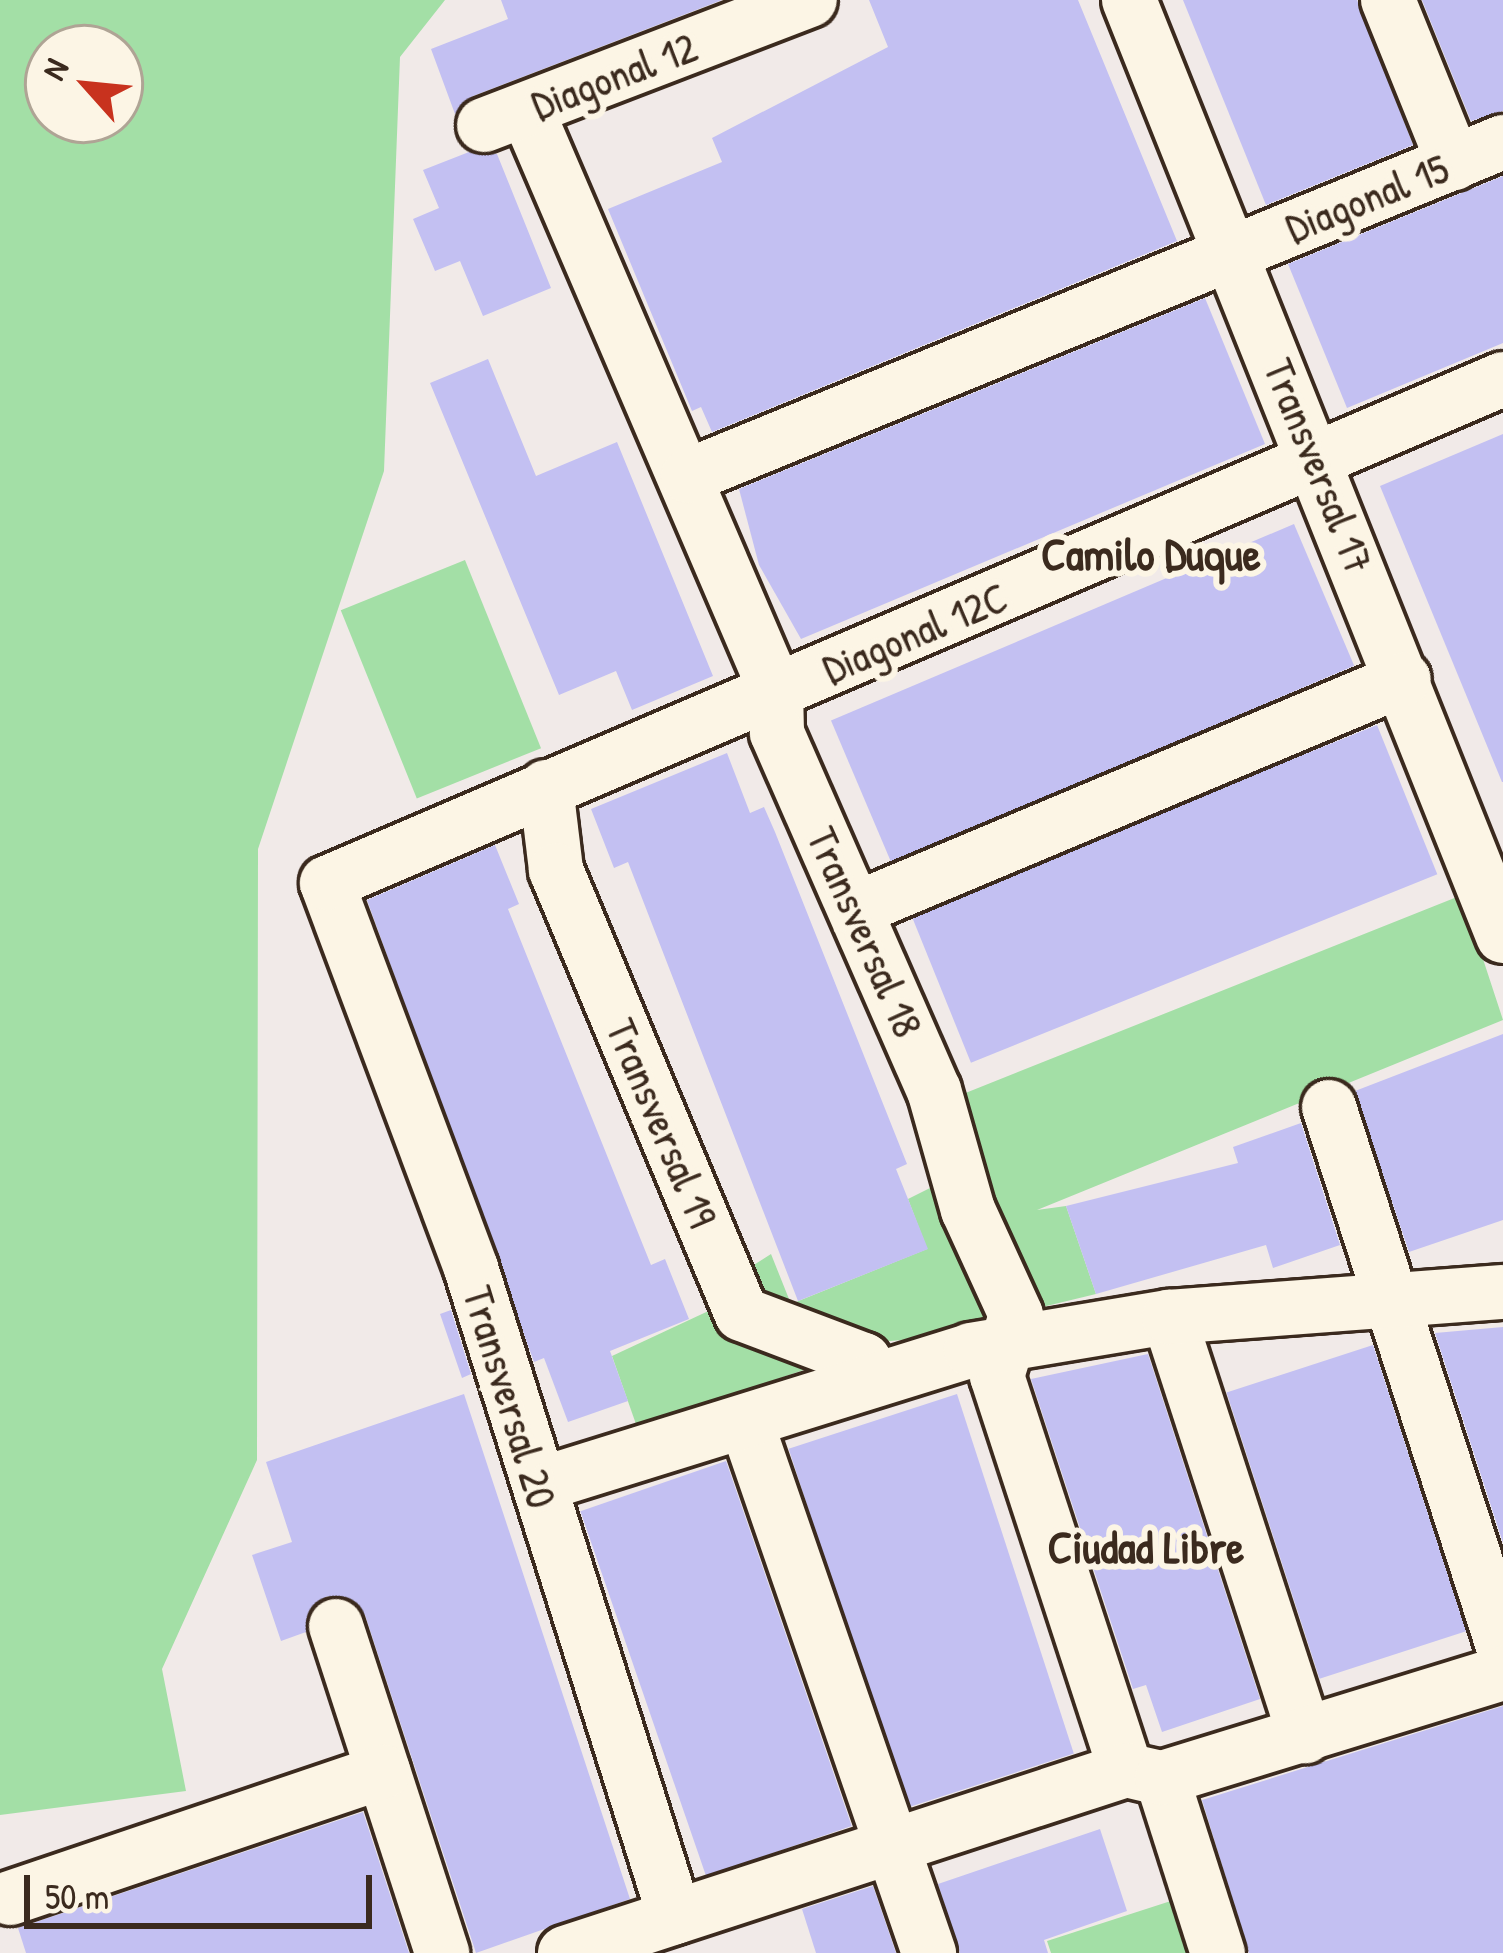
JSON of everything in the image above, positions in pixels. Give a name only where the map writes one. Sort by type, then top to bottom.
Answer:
[{"type":"street","name":"Diagonal 12","points":[[506,118],[810,0]]},
{"type":"street","name":"Transversal 17","points":[[1129,0],[1321,464],[1404,679],[1483,825],[1503,936]]},
{"type":"street","points":[[1388,0],[1479,152]]},
{"type":"street","name":"Transversal 18","points":[[506,118],[688,476],[776,691],[777,733],[856,909],[1016,1315],[997,1376],[1144,1774],[1218,1953]]},
{"type":"street","name":"Diagonal 15","points":[[688,476],[1479,152]]},
{"type":"street","name":"Diagonal 12C","points":[[326,884],[546,787],[1321,464],[1503,379]]},
{"type":"street","points":[[856,909],[1404,679]]},
{"type":"street","name":"Transversal 19","points":[[546,787],[556,870],[742,1314],[864,1360],[873,1377]]},
{"type":"street","name":"Transversal 20","points":[[326,884],[542,1484],[674,1917]]},
{"type":"street","points":[[1329,1107],[1503,1646]]},
{"type":"street","points":[[542,1484],[873,1377],[1008,1343],[1169,1317],[1503,1292]]},
{"type":"street","points":[[1169,1317],[1306,1736]]},
{"type":"street","points":[[746,1421],[929,1953]]},
{"type":"street","points":[[336,1626],[442,1953]]},
{"type":"street","points":[[565,1953],[894,1845],[1144,1774],[1306,1736],[1503,1673]]},
{"type":"street","points":[[10,1898],[383,1772]]},
{"type":"green space","points":[[0,0],[445,0],[400,57],[384,471],[258,849],[257,1460],[162,1669],[186,1791],[0,1815]]},
{"type":"green space","points":[[465,560],[541,748],[417,798],[341,610]]},
{"type":"green space","points":[[1462,895],[1503,1020],[1037,1210],[1066,1206],[1096,1294],[1034,1309],[958,1096]]},
{"type":"green space","points":[[944,1181],[1000,1317],[970,1333],[881,1342],[778,1320],[741,1273],[771,1254],[791,1304],[927,1249],[908,1199]]},
{"type":"green space","points":[[717,1307],[824,1363],[637,1427],[612,1356]]},
{"type":"green space","points":[[1177,1899],[1194,1953],[1051,1953],[1047,1941]]},
{"type":"building","points":[[501,0],[722,0],[473,96],[455,114],[431,49],[508,19]]},
{"type":"building","points":[[869,0],[1078,0],[1177,241],[712,432],[701,407],[692,411],[608,209],[722,162],[712,138],[888,47]]},
{"type":"building","points":[[1183,0],[1357,0],[1413,145],[1266,205]]},
{"type":"building","points":[[1422,0],[1503,0],[1503,111],[1471,121]]},
{"type":"building","points":[[469,152],[497,154],[551,288],[483,316],[460,261],[435,271],[413,219],[439,208],[423,170]]},
{"type":"building","points":[[1503,176],[1503,343],[1347,408],[1288,264]]},
{"type":"building","points":[[1205,298],[1265,444],[801,639],[759,565],[739,489]]},
{"type":"building","points":[[488,359],[536,476],[617,442],[713,676],[632,710],[616,671],[559,695],[430,383]]},
{"type":"building","points":[[1503,434],[1503,782],[1502,782],[1380,486]]},
{"type":"building","points":[[1294,524],[1354,666],[891,862],[831,721]]},
{"type":"building","points":[[1377,725],[1437,874],[971,1063],[911,913]]},
{"type":"building","points":[[727,753],[750,813],[764,807],[775,832],[907,1164],[896,1169],[928,1249],[798,1301],[628,862],[614,868],[591,809]]},
{"type":"building","points":[[495,845],[519,904],[508,909],[651,1265],[665,1259],[689,1319],[610,1351],[628,1401],[568,1422],[544,1358],[534,1362],[367,900]]},
{"type":"building","points":[[1503,1034],[1503,1220],[1409,1252],[1355,1091]]},
{"type":"building","points":[[1301,1123],[1340,1245],[1273,1268],[1266,1245],[1096,1294],[1066,1206],[1238,1163],[1233,1147]]},
{"type":"building","points":[[451,1310],[471,1374],[462,1378],[440,1314]]},
{"type":"building","points":[[1503,1327],[1503,1543],[1435,1333]]},
{"type":"building","points":[[1373,1345],[1466,1631],[1320,1679],[1227,1393]]},
{"type":"building","points":[[1148,1354],[1260,1699],[1162,1732],[1146,1685],[1133,1689],[1031,1379]]},
{"type":"building","points":[[464,1394],[630,1899],[476,1953],[365,1615],[327,1596],[306,1632],[281,1641],[252,1555],[292,1542],[266,1462]]},
{"type":"building","points":[[957,1394],[1074,1753],[905,1808],[789,1449]]},
{"type":"building","points":[[726,1461],[852,1826],[706,1876],[580,1511]]},
{"type":"building","points":[[1503,1706],[1503,1953],[1249,1953],[1202,1800]]},
{"type":"building","points":[[363,1812],[409,1953],[26,1953],[18,1928]]},
{"type":"building","points":[[1100,1829],[1127,1911],[1044,1940],[1048,1953],[960,1953],[938,1884]]},
{"type":"building","points":[[873,1886],[896,1953],[816,1953],[802,1909]]},
{"type":"district","name":"Camilo Duque","points":[[1151,554]]},
{"type":"district","name":"Ciudad Libre","points":[[1146,1547]]}]
